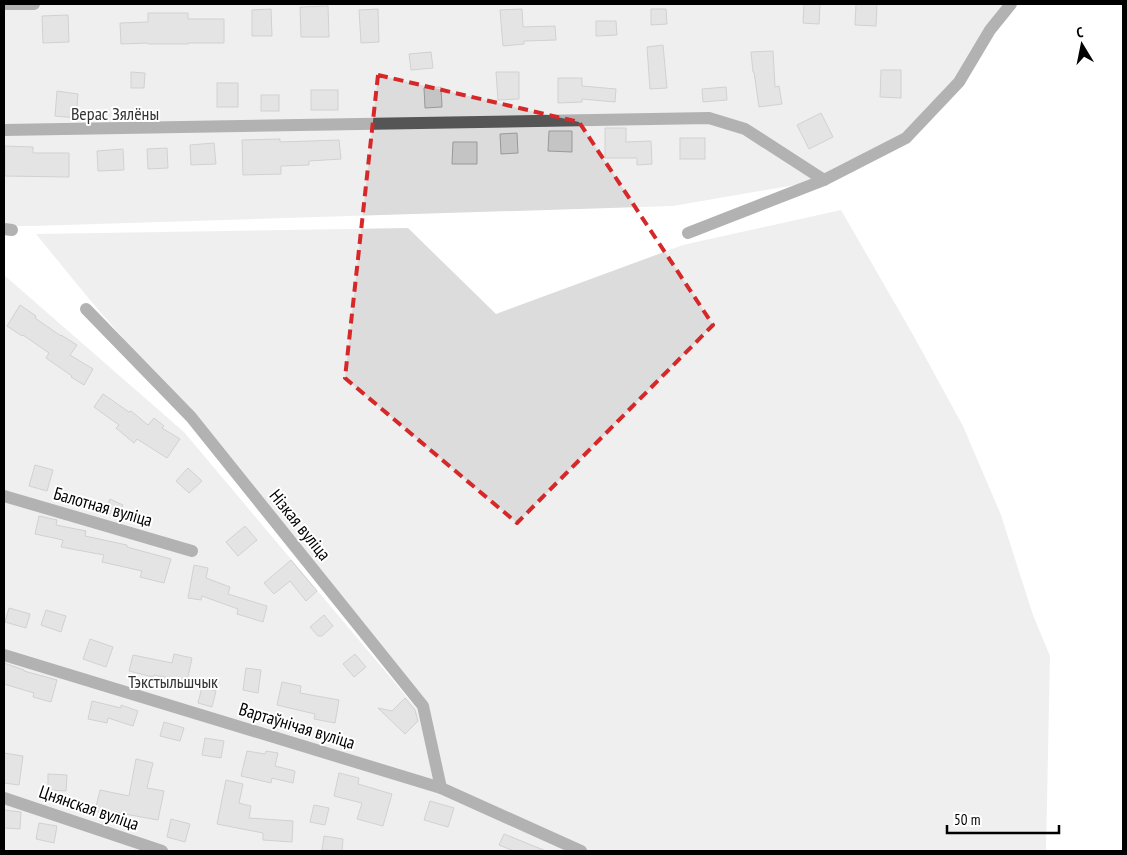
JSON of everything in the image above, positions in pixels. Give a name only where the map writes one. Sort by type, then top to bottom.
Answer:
[{"type":"street","points":[[4,4],[34,4]]},
{"type":"street","points":[[688,233],[824,180],[906,138],[959,82],[990,30],[1011,4]]},
{"type":"street","points":[[4,130],[709,118],[745,129],[824,180]]},
{"type":"street","name":"Нізкая вуліца","points":[[86,309],[191,417],[423,706],[440,788]]},
{"type":"street","name":"Балотная вуліца","points":[[4,496],[192,551]]},
{"type":"street","name":"Вартаўнічая вуліца","points":[[4,655],[440,788],[578,850]]},
{"type":"street","name":"Цнянская вуліца","points":[[4,798],[162,851]]},
{"type":"highlighted area","points":[[378,75],[579,122],[713,325],[517,523],[345,378]]},
{"type":"green space","name":"Верас Зялёны","points":[[4,4],[1011,4],[959,82],[906,138],[824,180],[673,206],[4,226]]},
{"type":"green space","points":[[841,210],[963,426],[1001,515],[1033,615],[1050,656],[1046,851],[581,851],[440,788],[423,706],[191,417],[36,234],[408,228],[496,314],[683,245]]},
{"type":"green space","name":"Тэкстыльшчык","points":[[4,275],[184,432],[417,709],[438,793],[575,851],[4,851]]},
{"type":"building","points":[[804,4],[820,4],[819,24],[803,23]]},
{"type":"building","points":[[856,4],[877,4],[876,26],[855,25]]},
{"type":"building","points":[[328,6],[329,37],[301,37],[300,7]]},
{"type":"building","points":[[271,9],[272,36],[252,36],[252,10]]},
{"type":"building","points":[[378,9],[379,42],[361,43],[359,10]]},
{"type":"building","points":[[522,9],[523,27],[555,26],[556,40],[524,41],[524,44],[503,46],[500,10]]},
{"type":"building","points":[[651,9],[666,9],[667,24],[651,25]]},
{"type":"building","points":[[148,13],[188,13],[188,19],[224,19],[224,43],[121,44],[120,23],[148,22]]},
{"type":"building","points":[[68,15],[69,42],[43,43],[42,16]]},
{"type":"building","points":[[596,21],[616,21],[617,35],[596,36]]},
{"type":"building","points":[[663,45],[667,88],[650,89],[647,47]]},
{"type":"building","points":[[773,51],[775,87],[779,86],[782,104],[759,107],[751,52]]},
{"type":"building","points":[[431,52],[433,68],[411,70],[409,54]]},
{"type":"building","points":[[881,70],[901,70],[901,98],[880,97]]},
{"type":"building","points":[[131,72],[145,73],[144,88],[131,88]]},
{"type":"building","points":[[496,72],[519,72],[519,99],[498,100]]},
{"type":"building","points":[[558,78],[582,78],[582,86],[616,89],[615,102],[582,99],[582,102],[558,103]]},
{"type":"building","points":[[217,83],[238,83],[238,107],[217,107]]},
{"type":"building","points":[[441,87],[442,107],[425,108],[424,88]]},
{"type":"building","points":[[726,87],[727,100],[703,102],[702,89]]},
{"type":"building","points":[[311,90],[338,90],[338,110],[311,110]]},
{"type":"building","points":[[57,91],[78,94],[76,118],[55,116]]},
{"type":"building","points":[[261,95],[279,95],[279,111],[261,111]]},
{"type":"building","points":[[821,113],[833,137],[809,149],[797,125]]},
{"type":"building","points":[[605,128],[626,128],[626,142],[651,141],[652,164],[637,165],[637,158],[605,158]]},
{"type":"building","points":[[549,131],[572,131],[572,152],[548,151]]},
{"type":"building","points":[[517,133],[518,153],[501,154],[500,134]]},
{"type":"building","points":[[680,138],[705,138],[705,159],[680,159]]},
{"type":"building","points":[[280,139],[280,142],[339,140],[341,159],[309,161],[309,165],[281,166],[281,174],[243,175],[242,140]]},
{"type":"building","points":[[453,142],[477,142],[477,164],[452,164]]},
{"type":"building","points":[[214,143],[216,164],[191,165],[190,145]]},
{"type":"building","points":[[5,146],[33,147],[33,153],[69,153],[69,177],[5,176]]},
{"type":"building","points":[[167,148],[168,168],[148,169],[147,149]]},
{"type":"building","points":[[123,149],[124,170],[98,171],[97,151]]},
{"type":"building","points":[[20,305],[36,316],[35,318],[77,345],[70,355],[93,369],[84,385],[46,358],[49,353],[7,326]]},
{"type":"building","points":[[103,394],[129,412],[131,411],[148,425],[154,418],[164,426],[162,428],[180,439],[167,458],[137,439],[134,443],[116,428],[119,425],[94,407]]},
{"type":"building","points":[[35,465],[53,470],[47,491],[29,486]]},
{"type":"building","points":[[188,468],[202,481],[189,493],[176,481]]},
{"type":"building","points":[[110,499],[123,505],[117,517],[105,511]]},
{"type":"building","points":[[39,516],[57,520],[56,525],[86,531],[85,536],[127,545],[127,547],[171,559],[164,583],[140,577],[142,571],[102,562],[104,555],[61,547],[63,540],[35,534]]},
{"type":"building","points":[[245,526],[257,540],[238,556],[226,542]]},
{"type":"building","points":[[291,560],[317,591],[306,601],[290,581],[274,594],[264,583]]},
{"type":"building","points":[[194,565],[208,568],[206,578],[230,587],[228,594],[267,606],[263,622],[237,614],[238,609],[202,596],[201,600],[188,598]]},
{"type":"building","points":[[9,608],[30,614],[26,628],[5,622]]},
{"type":"building","points":[[46,610],[66,616],[61,632],[41,625]]},
{"type":"building","points":[[324,615],[333,626],[322,636],[318,636],[310,627]]},
{"type":"building","points":[[90,639],[113,647],[106,667],[83,659]]},
{"type":"building","points":[[174,654],[192,658],[187,681],[154,675],[153,677],[129,671],[133,655],[172,663]]},
{"type":"building","points":[[355,654],[366,667],[354,677],[343,664]]},
{"type":"building","points":[[4,663],[24,671],[57,680],[51,702],[33,697],[34,693],[4,684]]},
{"type":"building","points":[[246,668],[261,670],[258,693],[243,690]]},
{"type":"building","points":[[282,682],[301,686],[300,693],[339,700],[335,723],[314,719],[315,714],[277,705]]},
{"type":"building","points":[[202,687],[216,691],[212,707],[198,703]]},
{"type":"building","points":[[405,698],[415,710],[418,721],[405,734],[378,708],[392,711]]},
{"type":"building","points":[[92,701],[121,708],[121,705],[138,711],[133,726],[108,718],[107,723],[88,719]]},
{"type":"building","points":[[164,722],[184,728],[180,741],[160,736]]},
{"type":"building","points":[[205,738],[224,741],[221,758],[202,755]]},
{"type":"building","points":[[247,751],[265,754],[266,751],[278,753],[275,766],[295,771],[293,783],[272,778],[271,783],[241,776]]},
{"type":"building","points":[[4,753],[23,756],[19,785],[4,783]]},
{"type":"building","points":[[136,759],[153,763],[147,788],[164,791],[158,820],[114,812],[113,815],[95,811],[100,790],[129,796]]},
{"type":"building","points":[[339,773],[359,778],[358,784],[392,794],[383,826],[357,819],[362,803],[334,796]]},
{"type":"building","points":[[48,774],[67,775],[66,791],[48,790]]},
{"type":"building","points":[[226,780],[243,784],[239,803],[251,806],[249,818],[293,821],[292,842],[263,840],[263,833],[217,824]]},
{"type":"building","points":[[430,801],[454,808],[448,827],[424,820]]},
{"type":"building","points":[[314,805],[329,808],[325,825],[310,822]]},
{"type":"building","points":[[4,810],[21,812],[20,829],[4,828]]},
{"type":"building","points":[[171,819],[190,824],[185,842],[167,837]]},
{"type":"building","points":[[39,823],[57,826],[54,843],[36,839]]},
{"type":"building","points":[[504,834],[546,851],[514,851],[499,845]]},
{"type":"building","points":[[324,836],[343,839],[342,851],[322,850]]}]
